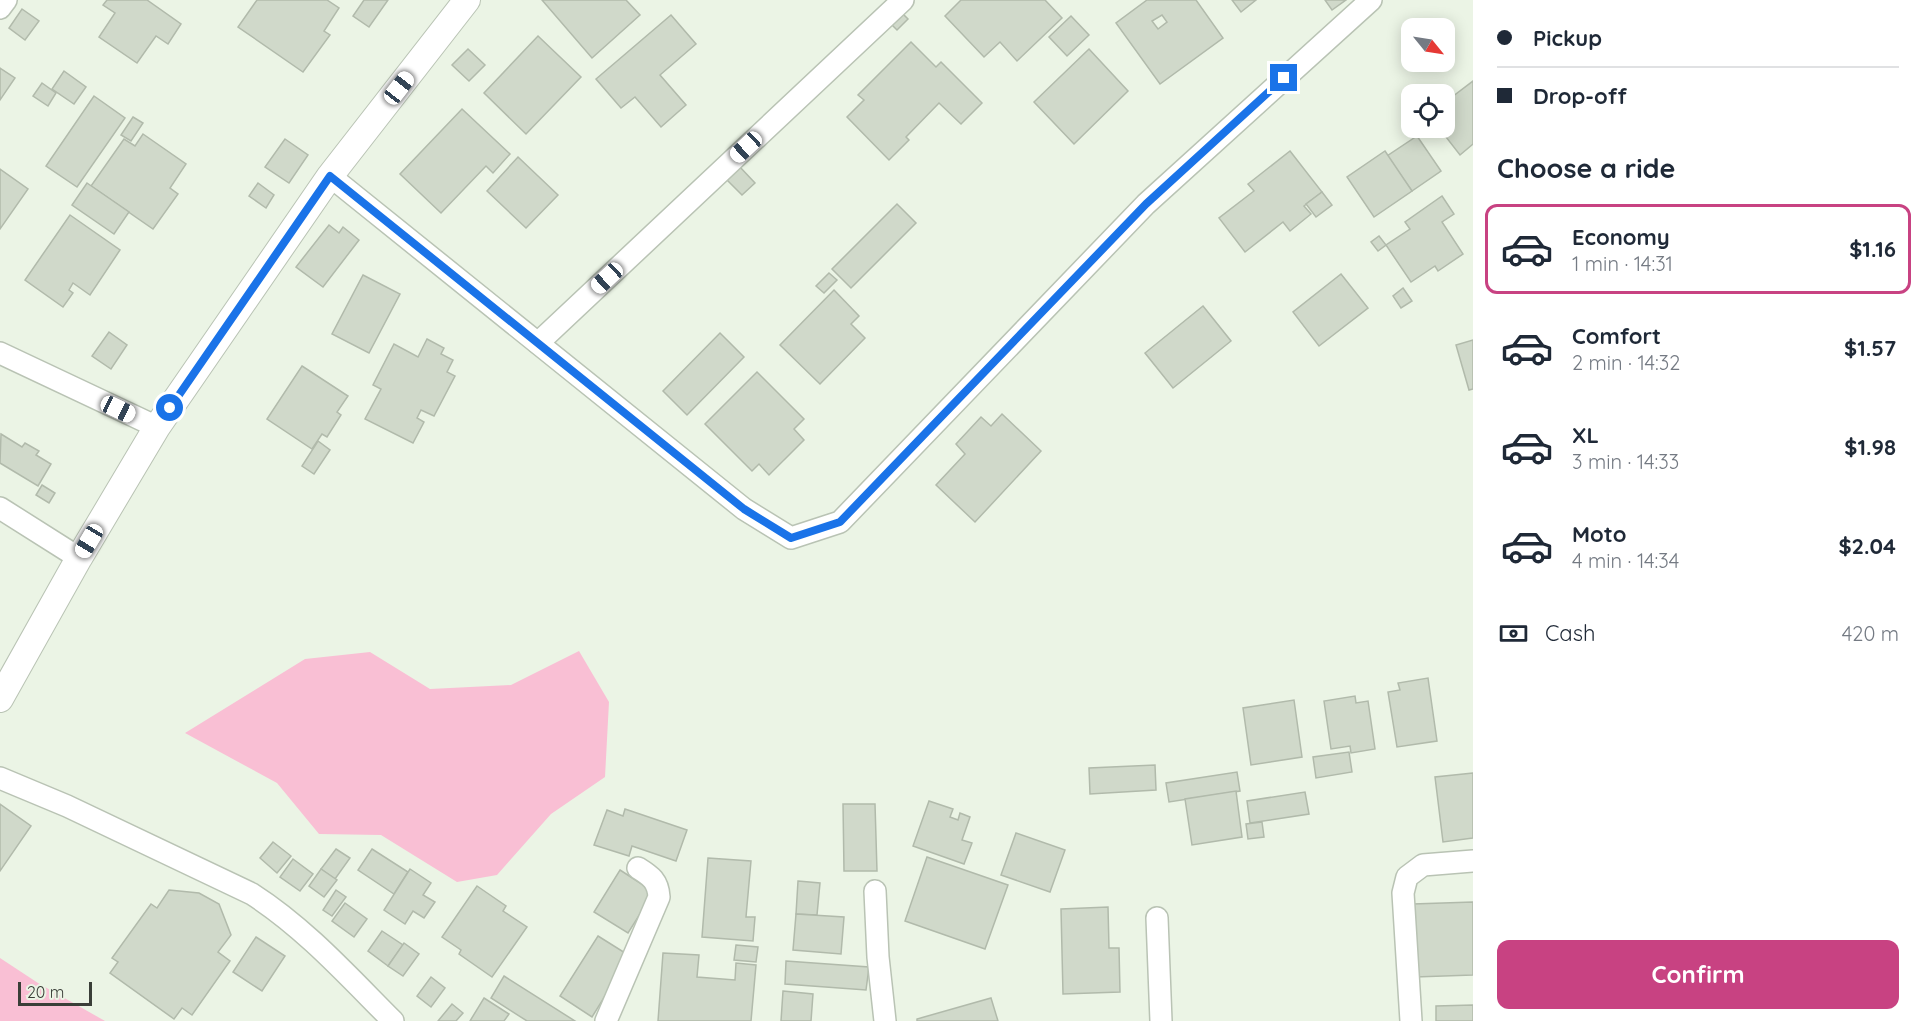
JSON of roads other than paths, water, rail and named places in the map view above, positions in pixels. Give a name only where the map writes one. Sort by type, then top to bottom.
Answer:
[{"type":"street","points":[[0,8],[6,0]]},
{"type":"street","points":[[0,699],[79,558],[157,428],[330,176],[467,0]]},
{"type":"street","points":[[538,343],[903,0]]},
{"type":"street","points":[[330,176],[744,509],[791,538],[840,522],[1146,204],[1371,0]]},
{"type":"street","points":[[0,352],[157,428]]},
{"type":"street","points":[[0,508],[79,558]]},
{"type":"street","points":[[0,778],[66,806],[252,894],[284,917],[338,966],[393,1021]]},
{"type":"street","points":[[1411,1021],[1403,893],[1407,877],[1423,865],[1473,861]]},
{"type":"street","points":[[606,1021],[659,897],[659,888],[655,881],[638,868]]},
{"type":"street","points":[[875,891],[878,957],[885,1021]]},
{"type":"street","points":[[1158,918],[1161,1021]]}]
